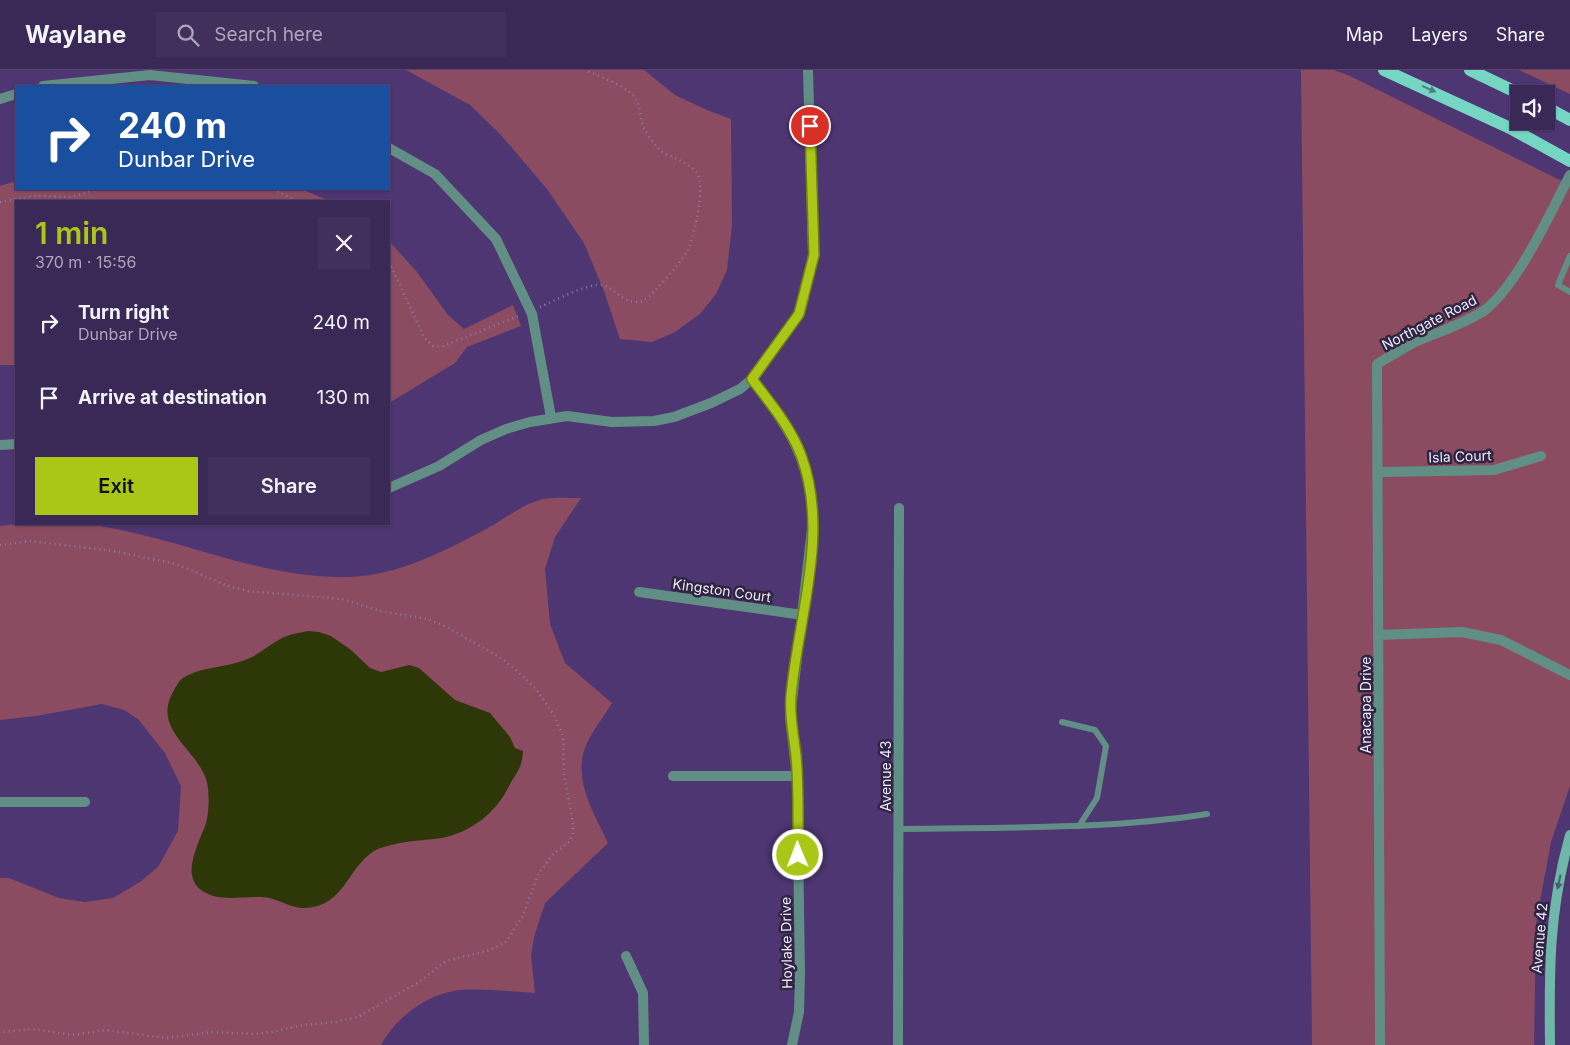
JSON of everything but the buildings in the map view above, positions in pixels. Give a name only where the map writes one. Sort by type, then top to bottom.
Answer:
[{"type":"main road","points":[[1384,70],[1510,128],[1570,161]]},
{"type":"main road","points":[[1470,70],[1510,89]]},
{"type":"main road","points":[[1555,112],[1570,120]]},
{"type":"street","points":[[390,488],[440,466],[489,436],[514,426],[551,417],[567,416],[619,422],[654,421],[674,417],[711,403],[740,388],[752,379],[799,314],[814,255],[808,70]]},
{"type":"street","points":[[52,85],[150,75],[245,85]]},
{"type":"street","points":[[0,99],[15,94]]},
{"type":"street","points":[[390,149],[435,174],[496,239],[530,310],[551,417]]},
{"type":"street","name":"Northgate Road","points":[[1376,364],[1486,309],[1526,259],[1570,175]]},
{"type":"street","name":"Anacapa Drive","points":[[1376,364],[1380,1045]]},
{"type":"street","name":"Hoylake Drive","points":[[752,379],[779,414],[791,434],[800,454],[812,498],[812,546],[790,718],[797,776],[800,983],[799,1012],[792,1045]]},
{"type":"street","points":[[0,445],[15,444]]},
{"type":"street","name":"Isla Court","points":[[1378,472],[1494,470],[1541,456]]},
{"type":"street","name":"Avenue 43","points":[[898,1045],[899,508]]},
{"type":"street","name":"Kingston Court","points":[[639,592],[802,615]]},
{"type":"street","points":[[1378,635],[1462,632],[1501,640],[1570,675]]},
{"type":"street","points":[[673,776],[797,776]]},
{"type":"street","points":[[0,802],[85,802]]},
{"type":"street","name":"Avenue 42","points":[[1550,1045],[1549,976],[1552,917],[1570,835]]},
{"type":"street","points":[[626,956],[643,993],[644,1045]]},
{"type":"lane","points":[[1570,256],[1558,285],[1570,292]]},
{"type":"lane","points":[[1062,722],[1095,730],[1106,746],[1097,798],[1079,826]]},
{"type":"lane","points":[[898,829],[1079,826],[1168,820],[1207,814]]},
{"type":"path","points":[[390,264],[424,337],[438,347],[598,285],[632,302],[644,301],[688,251],[693,234],[701,187],[700,178],[696,171],[688,165],[668,156],[656,146],[645,130],[639,107],[630,92],[586,70]]},
{"type":"path","points":[[0,202],[33,196],[74,197],[95,190]]},
{"type":"path","points":[[275,190],[294,200]]},
{"type":"path","points":[[0,545],[30,541],[105,549],[176,564],[228,586],[248,591],[342,599],[380,611],[428,619],[447,628],[501,658],[516,670],[536,689],[554,715],[563,736],[564,774],[573,824],[573,833],[568,842],[553,854],[539,873],[522,917],[506,942],[487,951],[446,962],[419,982],[358,1017],[303,1025],[272,1032],[249,1034],[212,1032],[166,1038],[105,1030],[73,1035],[34,1029],[0,1032]]},
{"type":"shaded area","points":[[406,70],[644,70],[675,95],[731,119],[732,225],[727,270],[716,294],[700,314],[675,332],[652,342],[620,339],[604,291],[584,243],[547,189],[500,134],[470,105]]},
{"type":"shaded area","points":[[1301,70],[1334,70],[1350,76],[1570,185],[1570,786],[1551,842],[1536,923],[1534,1045],[1312,1045]]},
{"type":"shaded area","points":[[1519,70],[1570,70],[1570,94],[1555,87],[1555,85],[1551,85]]},
{"type":"shaded area","points":[[15,181],[15,190],[303,190],[328,200],[15,200],[15,365],[0,365],[0,186]]},
{"type":"shaded area","points":[[390,242],[417,272],[448,315],[464,329],[513,305],[521,326],[467,347],[455,363],[390,402]]},
{"type":"shaded area","points":[[552,498],[581,498],[555,537],[545,569],[550,624],[565,663],[612,703],[587,743],[582,769],[586,794],[608,843],[545,903],[534,937],[531,956],[535,993],[472,989],[443,994],[421,1003],[402,1018],[381,1045],[0,1045],[0,878],[9,878],[59,898],[85,902],[113,898],[140,882],[158,867],[178,831],[181,786],[165,753],[138,719],[124,710],[102,704],[36,716],[0,720],[0,526],[99,526],[131,532],[255,566],[318,576],[351,577],[386,572],[404,567],[470,537],[535,501]]},
{"type":"shaded area","points":[[308,631],[331,636],[351,650],[370,668],[381,672],[409,665],[419,668],[455,700],[490,713],[510,737],[515,748],[523,751],[520,766],[504,796],[482,820],[453,835],[400,843],[374,851],[357,867],[337,894],[329,901],[318,906],[299,908],[267,898],[225,898],[211,895],[196,886],[192,878],[193,859],[207,819],[208,788],[198,764],[181,742],[169,720],[168,708],[172,694],[180,681],[190,674],[247,659],[282,638]]},
{"type":"route","points":[[798,855],[796,755],[790,718],[791,694],[812,546],[814,520],[812,498],[807,474],[791,434],[779,414],[752,379],[799,314],[814,255],[810,126]]}]
